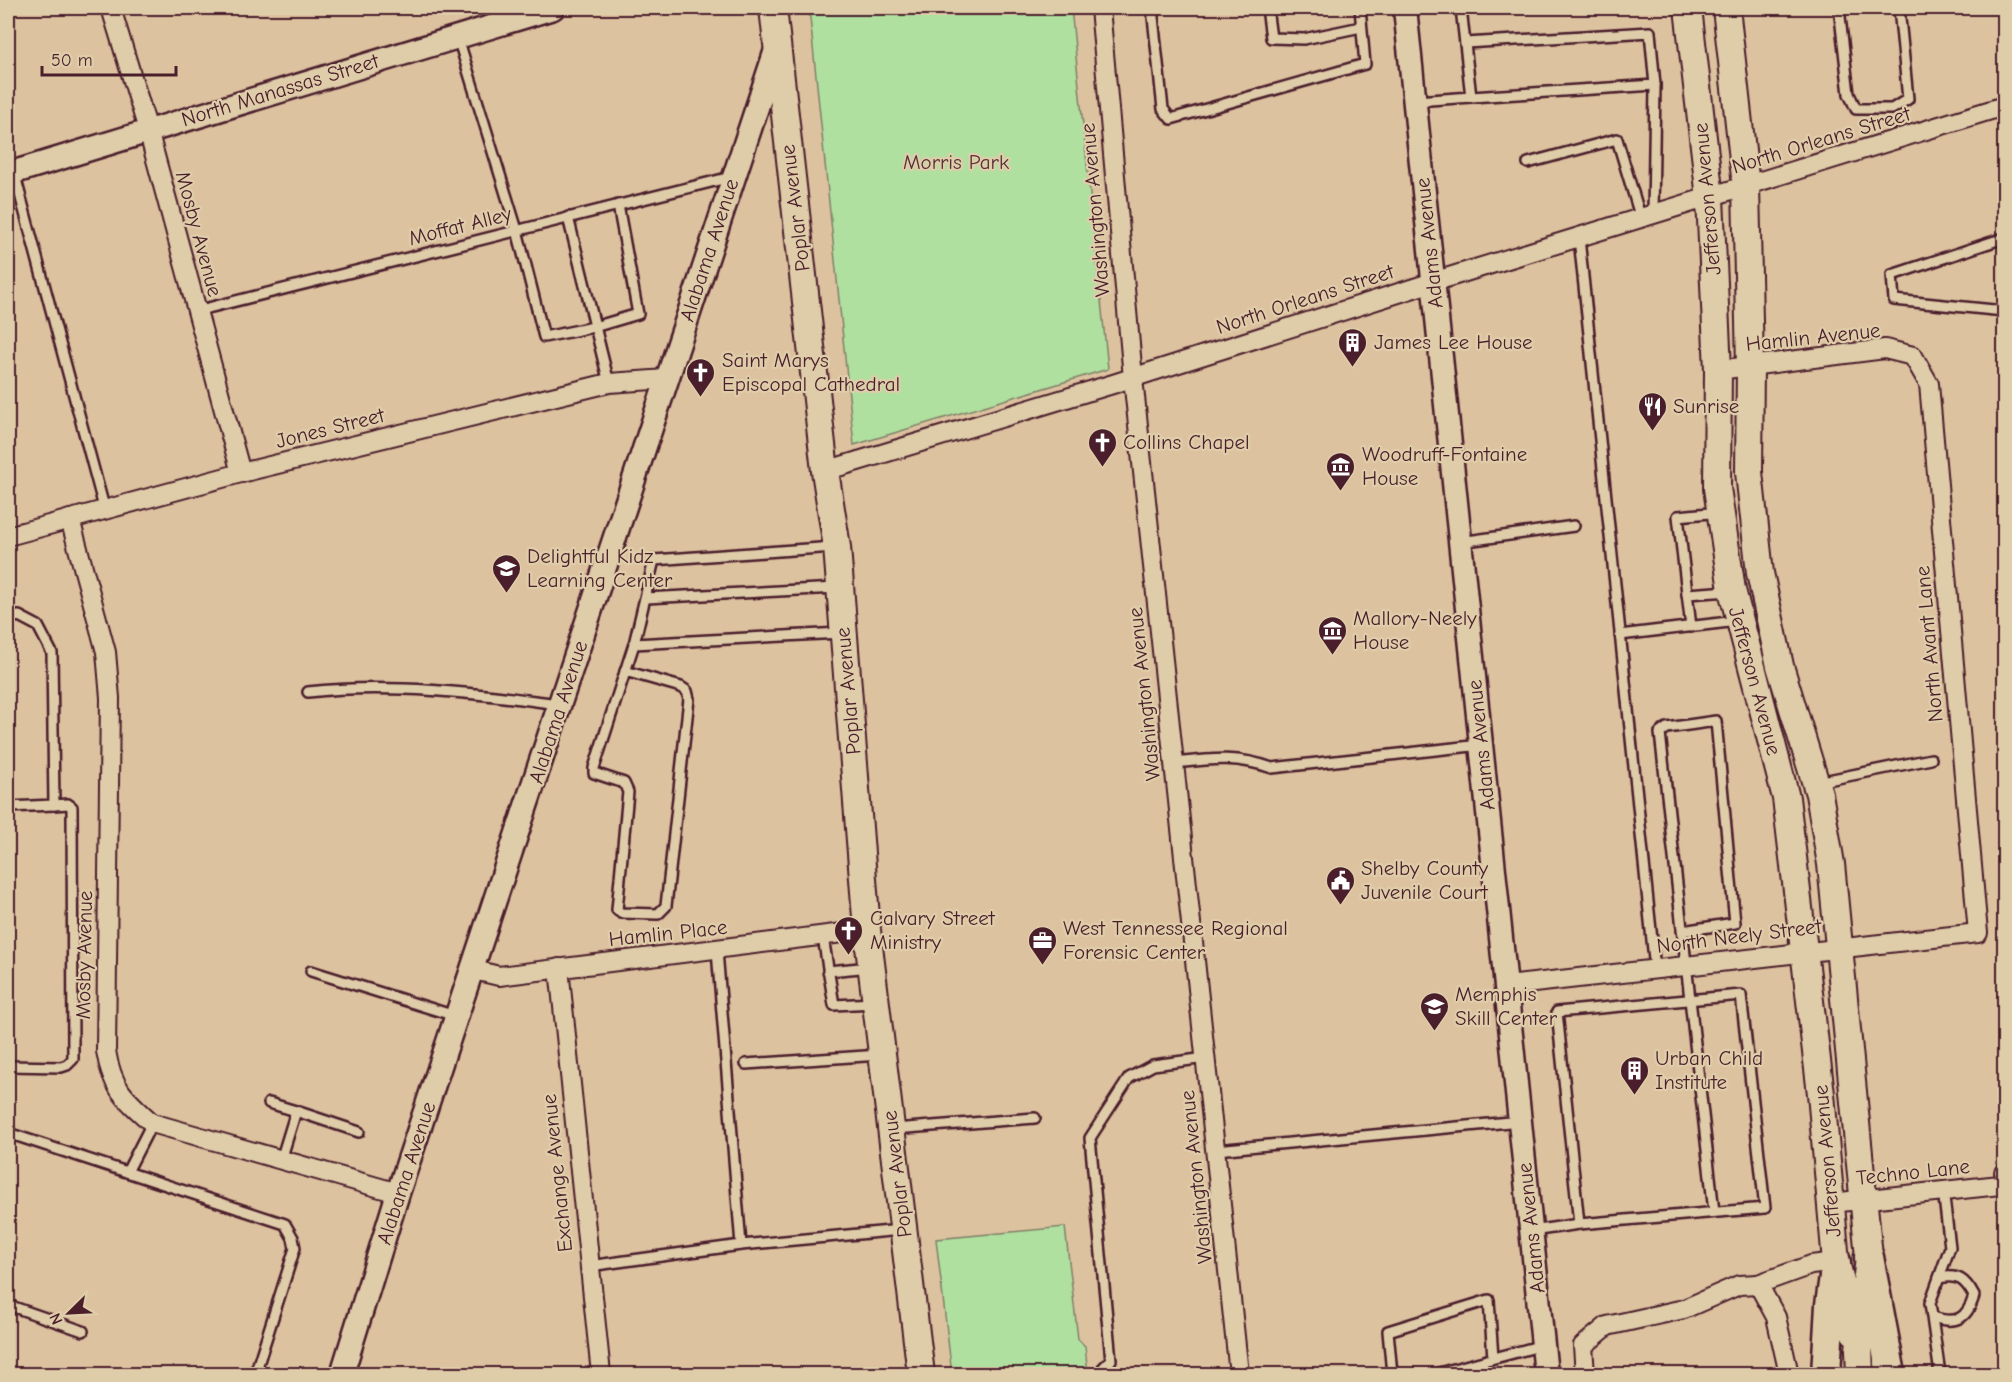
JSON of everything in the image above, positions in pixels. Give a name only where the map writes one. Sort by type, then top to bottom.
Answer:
[{"type":"main road","name":"Poplar Avenue","points":[[773,8],[825,471],[837,547],[867,930],[921,1374]]},
{"type":"main road","name":"Jefferson Avenue","points":[[1688,8],[1710,198],[1718,370],[1717,488],[1720,512],[1739,621],[1786,798],[1836,1262],[1859,1362]]},
{"type":"main road","name":"Jefferson Avenue","points":[[1726,8],[1746,186],[1750,366],[1749,472],[1760,573],[1780,666],[1815,783],[1830,864],[1869,1257],[1859,1362]]},
{"type":"main road","points":[[1869,1257],[1891,1374]]},
{"type":"main road","points":[[1826,1374],[1830,1305],[1836,1262]]},
{"type":"street","name":"Mosby Avenue","points":[[111,8],[148,130],[240,473]]},
{"type":"street","name":"North Manassas Street","points":[[11,173],[553,8]]},
{"type":"street","name":"Washington Avenue","points":[[1100,8],[1133,378],[1239,1374]]},
{"type":"street","name":"Adams Avenue","points":[[1405,8],[1546,1374]]},
{"type":"street","name":"Alabama Avenue","points":[[342,1374],[398,1193],[474,970],[733,176],[777,50]]},
{"type":"street","name":"North Orleans Street","points":[[825,471],[1133,378],[1433,282],[2004,106]]},
{"type":"street","name":"Hamlin Avenue","points":[[1718,370],[1885,350],[1913,356]]},
{"type":"street","name":"North Avant Lane","points":[[1913,356],[1929,384],[1978,933]]},
{"type":"street","name":"Jones Street","points":[[8,536],[240,473],[609,383],[667,379]]},
{"type":"street","name":"Mosby Avenue","points":[[70,519],[104,643],[110,698],[106,1051],[110,1077],[123,1097],[152,1123],[398,1193]]},
{"type":"street","name":"Hamlin Place","points":[[474,970],[499,976],[717,951],[867,930]]},
{"type":"street","name":"North Neely Street","points":[[1506,986],[1978,933]]},
{"type":"street","name":"Exchange Avenue","points":[[560,968],[601,1374]]},
{"type":"street","name":"Techno Lane","points":[[1831,1203],[1943,1190],[2002,1176]]},
{"type":"street","points":[[1585,1374],[1583,1346],[1607,1326],[1684,1309],[1739,1285],[1758,1284],[1811,1265],[1836,1262]]},
{"type":"street","points":[[1758,1284],[1776,1317],[1789,1374]]},
{"type":"lane","points":[[1152,8],[1163,109],[1171,119],[1365,64],[1360,8]]},
{"type":"lane","points":[[1266,8],[1270,38],[1304,39],[1361,27]]},
{"type":"lane","points":[[1461,8],[1471,97]]},
{"type":"lane","points":[[1839,8],[1849,94],[1856,109],[1892,109],[1908,99],[1899,8]]},
{"type":"lane","points":[[1465,43],[1650,32],[1656,85],[1647,217]]},
{"type":"lane","points":[[457,36],[517,230],[544,337],[594,327],[638,314],[618,205]]},
{"type":"lane","points":[[1416,101],[1656,85]]},
{"type":"lane","points":[[1528,163],[1617,138],[1647,217]]},
{"type":"lane","points":[[11,173],[105,511]]},
{"type":"lane","name":"Moffat Alley","points":[[196,311],[733,176]]},
{"type":"lane","points":[[568,217],[609,383]]},
{"type":"lane","points":[[2004,237],[1892,275],[1894,300],[2004,310]]},
{"type":"lane","points":[[1579,238],[1655,969]]},
{"type":"lane","points":[[1691,627],[1678,516],[1720,512]]},
{"type":"lane","points":[[1460,542],[1574,526]]},
{"type":"lane","points":[[625,671],[681,687],[687,691],[689,699],[666,906],[658,914],[621,913],[617,910],[628,792],[624,783],[594,773],[625,671],[634,644],[654,560],[837,547]]},
{"type":"lane","points":[[646,598],[840,587]]},
{"type":"lane","points":[[1687,594],[1732,590]]},
{"type":"lane","points":[[8,618],[19,616],[38,626],[52,653],[54,805]]},
{"type":"lane","points":[[1620,634],[1739,621]]},
{"type":"lane","points":[[634,644],[843,632]]},
{"type":"lane","points":[[308,693],[344,688],[499,695],[561,704]]},
{"type":"lane","points":[[1682,931],[1735,923],[1716,721],[1667,728],[1660,733],[1682,931],[1714,1212]]},
{"type":"lane","points":[[1174,764],[1224,757],[1248,759],[1272,768],[1481,746]]},
{"type":"lane","points":[[1815,783],[1931,759]]},
{"type":"lane","points":[[8,807],[68,804],[72,807],[73,1059],[61,1067],[8,1066]]},
{"type":"lane","points":[[823,937],[834,1005],[876,1003]]},
{"type":"lane","points":[[717,951],[741,1245]]},
{"type":"lane","points":[[828,971],[872,967]]},
{"type":"lane","points":[[311,971],[458,1017]]},
{"type":"lane","points":[[1532,1231],[1579,1224],[1765,1208],[1741,994],[1557,1012],[1579,1224]]},
{"type":"lane","points":[[746,1064],[882,1055]]},
{"type":"lane","points":[[1101,1374],[1103,1368],[1112,1360],[1090,1138],[1130,1078],[1153,1065],[1206,1058]]},
{"type":"lane","points":[[269,1102],[359,1132]]},
{"type":"lane","points":[[281,1160],[296,1111]]},
{"type":"lane","points":[[891,1129],[1035,1118]]},
{"type":"lane","points":[[1216,1150],[1520,1122]]},
{"type":"lane","points":[[127,1172],[152,1123]]},
{"type":"lane","points":[[8,1133],[285,1224],[293,1238],[295,1248],[255,1374]]},
{"type":"lane","points":[[1941,1374],[1930,1303],[1950,1247],[1943,1190]]},
{"type":"lane","points":[[589,1266],[741,1245],[903,1229]]},
{"type":"lane","points":[[1933,1317],[1947,1321],[1964,1317],[1970,1310],[1974,1296],[1961,1278],[1954,1276],[1939,1278]]},
{"type":"lane","points":[[1392,1374],[1388,1331],[1489,1300],[1492,1358]]},
{"type":"lane","points":[[8,1305],[83,1331]]},
{"type":"lane","points":[[1435,1374],[1543,1345]]},
{"type":"green space","name":"Morris Park","points":[[809,8],[1071,8],[1108,369],[854,445]]},
{"type":"green space","points":[[1065,1227],[1078,1339],[1085,1346],[1088,1374],[952,1374],[936,1239]]},
{"type":"place","name":"James Lee House","points":[[1353,368]]},
{"type":"place","name":"Saint Marys Episcopal Cathedral","points":[[701,398]]},
{"type":"place","name":"Sunrise","points":[[1652,432]]},
{"type":"place","name":"Collins Chapel","points":[[1102,468]]},
{"type":"place","name":"Woodruff-Fontaine House","points":[[1341,492]]},
{"type":"place","name":"Delightful Kidz Learning Center","points":[[506,594]]},
{"type":"place","name":"Mallory-Neely House","points":[[1332,656]]},
{"type":"place","name":"Shelby County Juvenile Court","points":[[1340,906]]},
{"type":"place","name":"Calvary Street Ministry","points":[[849,956]]},
{"type":"place","name":"West Tennessee Regional Forensic Center","points":[[1042,966]]},
{"type":"place","name":"Memphis Skill Center","points":[[1434,1032]]},
{"type":"place","name":"Urban Child Institute","points":[[1634,1096]]}]
